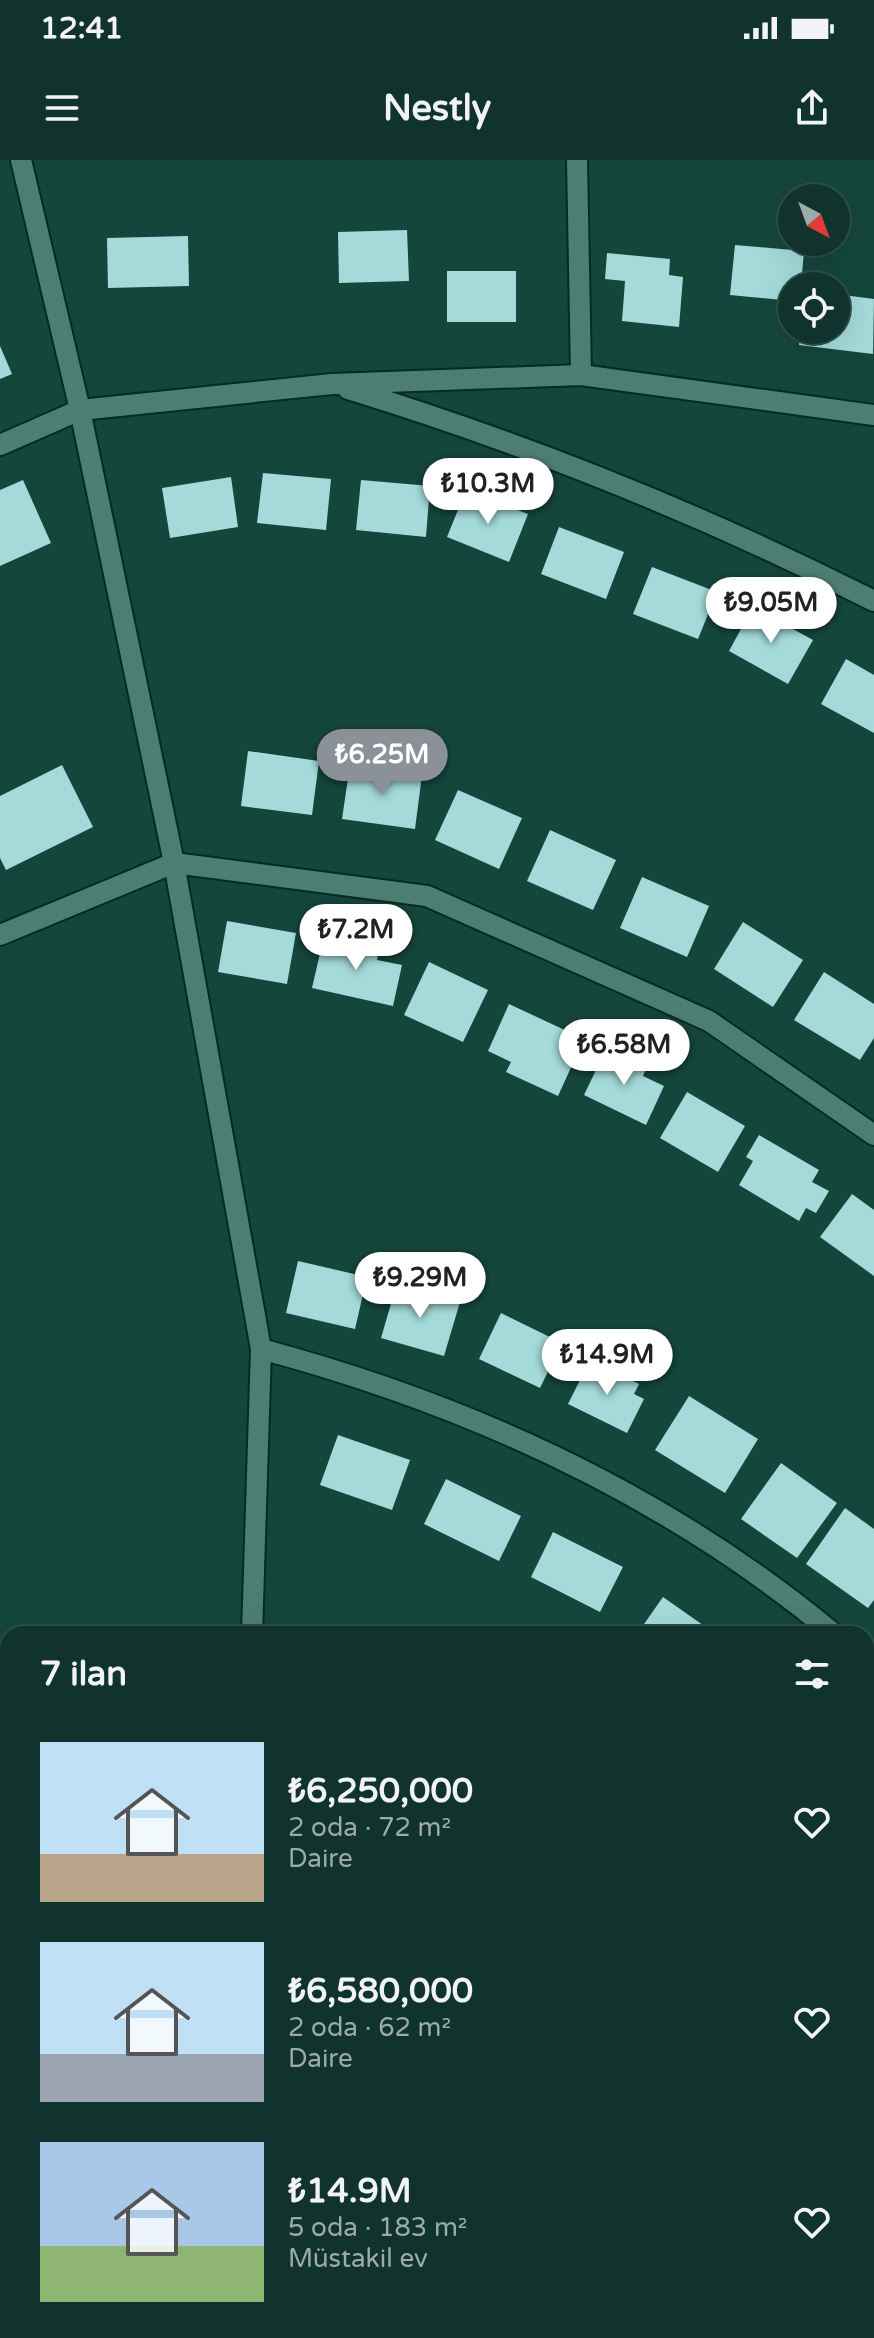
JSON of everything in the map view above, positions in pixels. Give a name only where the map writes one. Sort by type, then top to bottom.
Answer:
[{"type":"street","points":[[21,160],[80,410],[174,863],[261,1349],[252,1626]]},
{"type":"street","points":[[577,160],[581,375]]},
{"type":"street","points":[[0,445],[80,410],[332,384],[581,375],[874,415]]},
{"type":"street","points":[[332,384],[434,415],[634,489],[721,526],[874,601]]},
{"type":"street","points":[[0,935],[174,863],[427,896],[709,1021],[874,1135]]},
{"type":"street","points":[[261,1349],[397,1389],[490,1425],[592,1474],[739,1562],[823,1626]]},
{"type":"building","points":[[407,230],[409,281],[339,283],[338,232]]},
{"type":"building","points":[[188,236],[189,286],[108,288],[107,238]]},
{"type":"building","points":[[735,245],[778,249],[778,256],[804,256],[802,272],[778,272],[778,300],[730,295]]},
{"type":"building","points":[[607,253],[670,259],[669,275],[683,277],[679,327],[622,321],[625,281],[605,279]]},
{"type":"building","points":[[447,271],[516,271],[516,322],[447,322]]},
{"type":"building","points":[[850,296],[874,299],[873,354],[799,345],[850,344]]},
{"type":"building","points":[[0,346],[12,374],[0,379]]},
{"type":"building","points":[[263,473],[331,479],[326,530],[257,523]]},
{"type":"building","points":[[231,477],[238,527],[170,538],[162,488]]},
{"type":"building","points":[[23,480],[51,543],[0,566],[0,490]]},
{"type":"building","points":[[361,480],[430,486],[426,537],[356,530]]},
{"type":"building","points":[[466,490],[528,514],[509,562],[447,537]]},
{"type":"building","points":[[559,527],[624,552],[606,599],[541,574]]},
{"type":"building","points":[[652,567],[717,592],[698,639],[633,614]]},
{"type":"building","points":[[753,607],[813,640],[788,684],[729,651]]},
{"type":"building","points":[[846,659],[874,675],[874,733],[821,704]]},
{"type":"building","points":[[248,751],[319,761],[312,815],[241,806]]},
{"type":"building","points":[[62,765],[93,827],[6,870],[0,858],[0,796]]},
{"type":"building","points":[[350,765],[422,775],[415,829],[342,819]]},
{"type":"building","points":[[458,790],[522,818],[499,869],[435,840]]},
{"type":"building","points":[[550,830],[616,860],[593,910],[527,881]]},
{"type":"building","points":[[642,877],[709,906],[687,957],[620,928]]},
{"type":"building","points":[[227,921],[296,933],[287,984],[218,972]]},
{"type":"building","points":[[743,922],[803,960],[773,1007],[714,969]]},
{"type":"building","points":[[324,936],[379,947],[377,960],[402,965],[393,1006],[312,988]]},
{"type":"building","points":[[429,962],[488,990],[463,1042],[404,1015]]},
{"type":"building","points":[[824,972],[874,1004],[874,1038],[860,1060],[794,1020]]},
{"type":"building","points":[[509,1004],[584,1039],[558,1096],[506,1072],[511,1062],[488,1051]]},
{"type":"building","points":[[607,1047],[647,1066],[643,1076],[664,1086],[646,1125],[584,1095]]},
{"type":"building","points":[[687,1092],[745,1126],[718,1172],[660,1138]]},
{"type":"building","points":[[759,1135],[819,1170],[812,1182],[829,1191],[816,1213],[806,1208],[799,1221],[739,1185],[753,1161],[746,1157]]},
{"type":"building","points":[[852,1194],[874,1210],[874,1276],[820,1237]]},
{"type":"building","points":[[298,1261],[367,1277],[355,1329],[286,1313]]},
{"type":"building","points":[[397,1283],[460,1302],[444,1356],[381,1338]]},
{"type":"building","points":[[501,1313],[562,1343],[540,1388],[479,1359]]},
{"type":"building","points":[[590,1360],[639,1384],[634,1394],[644,1399],[627,1433],[568,1404]]},
{"type":"building","points":[[689,1396],[758,1439],[725,1493],[655,1450]]},
{"type":"building","points":[[338,1435],[410,1460],[392,1510],[320,1485]]},
{"type":"building","points":[[781,1463],[837,1503],[797,1558],[741,1519]]},
{"type":"building","points":[[446,1479],[521,1516],[499,1561],[424,1524]]},
{"type":"building","points":[[845,1508],[874,1529],[874,1600],[868,1608],[806,1564]]},
{"type":"building","points":[[553,1532],[623,1567],[600,1612],[531,1577]]},
{"type":"building","points":[[663,1597],[704,1626],[643,1626]]}]
